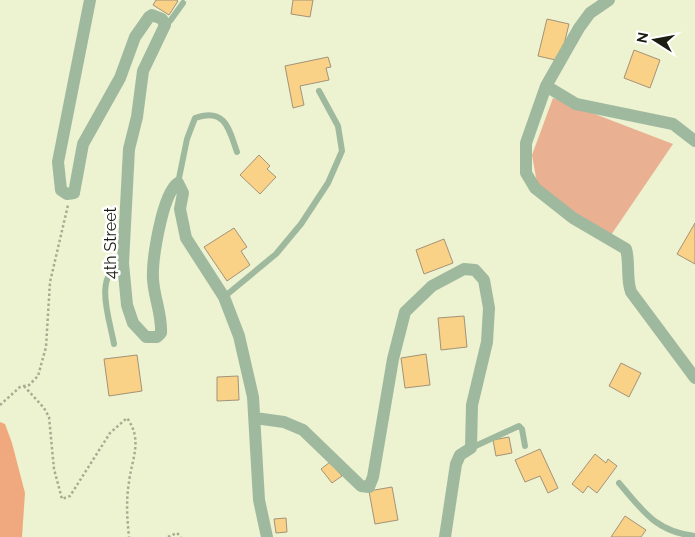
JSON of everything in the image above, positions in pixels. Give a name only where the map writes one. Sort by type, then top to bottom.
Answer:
[{"type":"street","points":[[90,0],[58,162],[61,190],[71,195],[75,189],[83,144],[120,78],[135,37],[152,15],[162,19],[165,25]]},
{"type":"street","points":[[610,0],[590,13],[579,28],[546,86],[526,143],[526,173],[535,188],[572,218],[626,249],[628,256],[628,282],[631,292],[695,378]]},
{"type":"street","name":"4th Street","points":[[165,25],[143,71],[129,149],[123,264],[128,305],[133,323],[146,337],[157,337],[162,333],[162,320],[153,279],[154,256],[166,204],[172,187],[178,183]]},
{"type":"street","points":[[546,86],[576,104],[674,124],[695,141]]},
{"type":"street","points":[[178,183],[183,193],[180,209],[186,238],[224,297],[239,336],[255,418],[258,500],[267,537]]},
{"type":"street","points":[[255,418],[284,422],[303,430],[361,486],[369,487],[373,477],[393,359],[405,312],[432,286],[464,269],[474,270],[484,280],[489,308],[487,342],[472,405],[471,448],[460,455],[456,464],[445,537]]},
{"type":"lane","points":[[165,25],[170,21],[182,3]]},
{"type":"lane","points":[[224,297],[276,254],[301,224],[328,182],[342,151],[338,126],[319,92]]},
{"type":"lane","points":[[178,183],[187,139],[195,118],[206,114],[219,117],[227,124],[237,152]]},
{"type":"lane","points":[[114,344],[104,288],[111,271],[116,266],[123,264]]},
{"type":"lane","points":[[471,448],[518,426],[522,430],[525,446]]},
{"type":"lane","points":[[619,483],[649,519],[676,534],[695,536]]},
{"type":"path","points":[[0,405],[20,387],[38,376],[46,347],[50,282],[71,195]]},
{"type":"path","points":[[24,386],[44,408],[49,417],[54,470],[62,499],[70,496],[110,433],[127,418],[132,425],[136,436],[136,446],[126,512],[129,537]]},
{"type":"path","points":[[168,537],[176,532],[181,537]]},
{"type":"shaded area","points":[[553,98],[673,144],[611,235],[578,218],[537,183],[532,155]]},
{"type":"shaded area","points":[[0,422],[5,424],[12,443],[25,493],[22,537],[0,537]]},
{"type":"building","points":[[156,0],[178,1],[169,15],[153,5]]},
{"type":"building","points":[[293,0],[313,0],[310,17],[291,14]]},
{"type":"building","points":[[547,19],[569,24],[560,61],[538,56]]},
{"type":"building","points":[[634,50],[660,60],[650,88],[624,78]]},
{"type":"building","points":[[328,57],[331,67],[326,68],[329,80],[300,86],[304,105],[293,108],[285,66]]},
{"type":"building","points":[[259,155],[270,166],[267,169],[276,177],[260,194],[240,175]]},
{"type":"building","points":[[695,223],[695,264],[677,254]]},
{"type":"building","points":[[234,228],[247,247],[241,251],[250,265],[227,281],[204,247]]},
{"type":"building","points":[[444,239],[453,263],[424,274],[416,250]]},
{"type":"building","points":[[464,316],[467,347],[441,350],[438,318]]},
{"type":"building","points":[[426,354],[430,385],[405,388],[401,358]]},
{"type":"building","points":[[137,355],[142,391],[109,396],[104,359]]},
{"type":"building","points":[[621,363],[641,373],[629,397],[609,386]]},
{"type":"building","points":[[238,376],[239,400],[217,401],[217,377]]},
{"type":"building","points":[[509,437],[512,453],[496,456],[493,440]]},
{"type":"building","points":[[540,449],[558,488],[548,493],[540,476],[525,482],[515,460]]},
{"type":"building","points":[[595,454],[606,463],[608,459],[617,466],[597,493],[588,486],[583,493],[572,484]]},
{"type":"building","points":[[330,462],[342,476],[332,483],[321,469]]},
{"type":"building","points":[[392,487],[398,520],[375,524],[369,491]]},
{"type":"building","points":[[625,516],[646,530],[641,537],[611,537]]},
{"type":"building","points":[[286,518],[287,532],[276,533],[274,519]]}]
